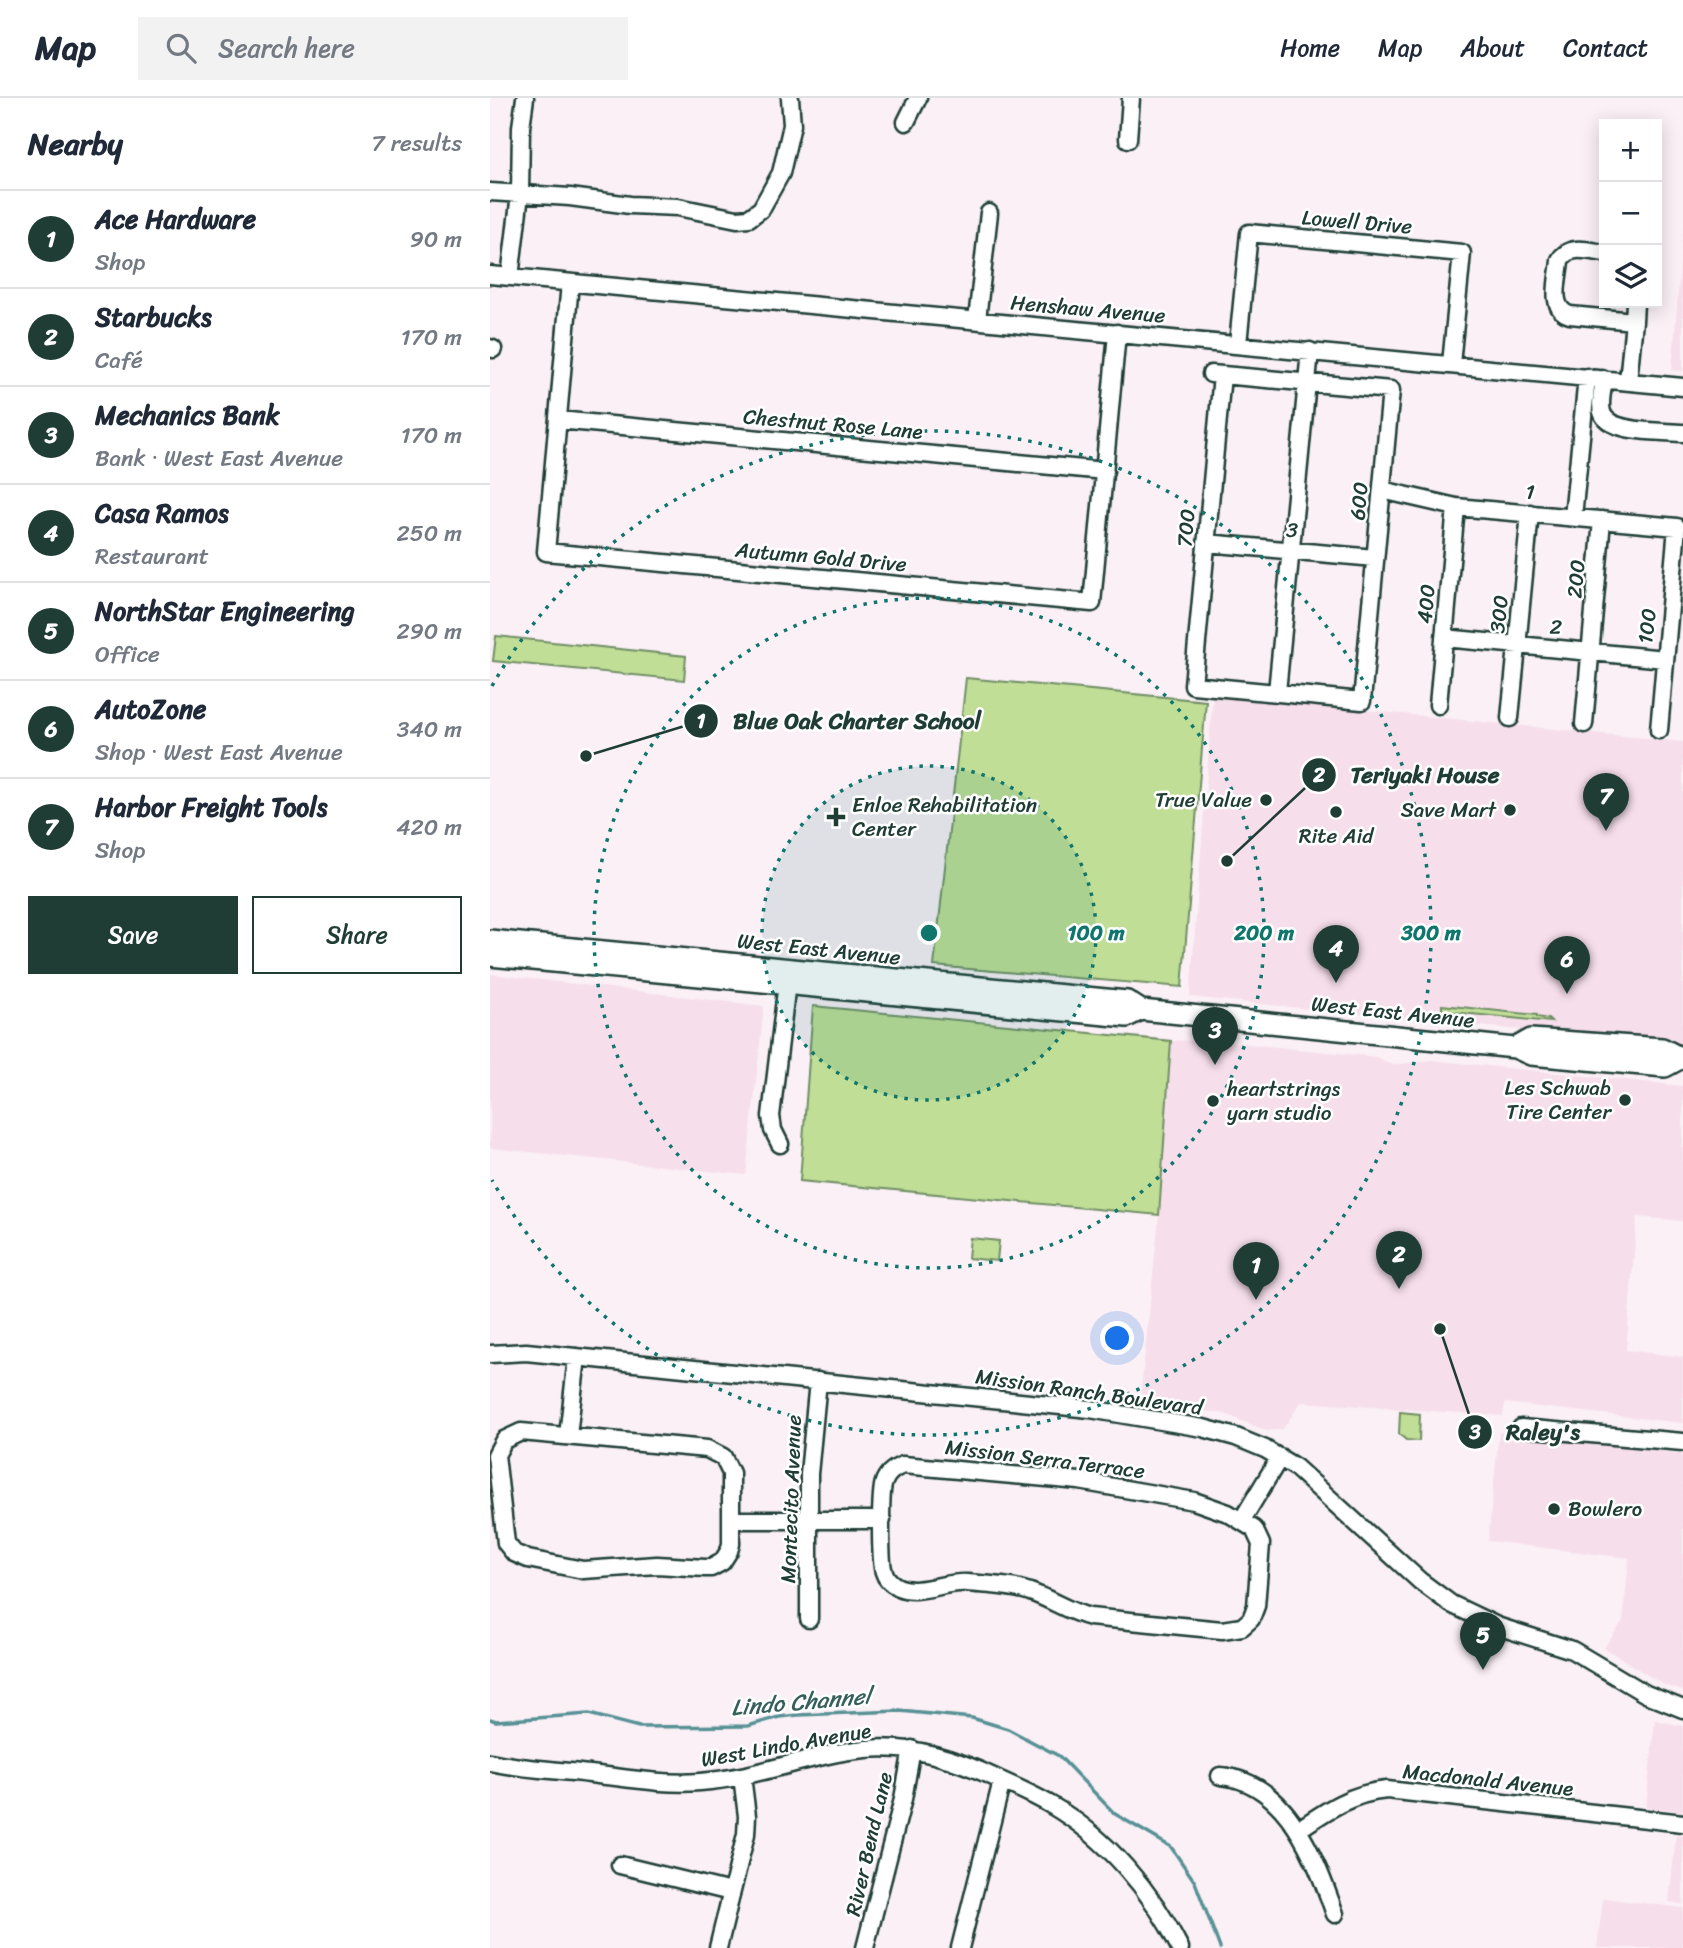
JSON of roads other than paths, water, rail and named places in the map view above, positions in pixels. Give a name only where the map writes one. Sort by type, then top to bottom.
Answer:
[{"type":"main road","name":"West East Avenue","points":[[490,940],[787,977]]},
{"type":"main road","name":"West East Avenue","points":[[490,956],[1127,1000],[1141,1010],[1515,1048],[1531,1055],[1665,1067],[1681,1059]]},
{"type":"street","points":[[510,277],[520,194],[521,127],[525,98]]},
{"type":"street","points":[[490,192],[678,207],[737,219],[748,218],[764,206],[781,173],[792,125],[790,98]]},
{"type":"street","points":[[906,122],[918,98]]},
{"type":"street","points":[[1128,139],[1131,98]]},
{"type":"street","points":[[978,320],[989,214]]},
{"type":"street","name":"Lowell Drive","points":[[1238,344],[1249,233],[1382,245],[1462,253],[1451,364]]},
{"type":"street","points":[[1599,253],[1573,250],[1563,255],[1560,260],[1558,308],[1570,315],[1634,321]]},
{"type":"street","name":"Henshaw Avenue","points":[[490,275],[1683,387]]},
{"type":"street","name":"Autumn Gold Drive","points":[[570,283],[546,552],[1092,603],[1117,333]]},
{"type":"street","points":[[1628,381],[1635,308]]},
{"type":"street","points":[[1277,692],[1310,351]]},
{"type":"street","name":"600","points":[[1217,374],[1391,390],[1362,701],[1277,692]]},
{"type":"street","name":"700","points":[[1217,374],[1193,685],[1277,692]]},
{"type":"street","points":[[1573,517],[1587,377]]},
{"type":"street","points":[[1604,379],[1601,408],[1609,423],[1619,427],[1683,433]]},
{"type":"street","name":"Chestnut Rose Lane","points":[[558,420],[1105,471]]},
{"type":"street","name":"1","points":[[1382,490],[1456,507],[1677,527]]},
{"type":"street","name":"400","points":[[1438,705],[1456,507]]},
{"type":"street","name":"300","points":[[1510,718],[1530,513]]},
{"type":"street","name":"200","points":[[1584,724],[1602,520]]},
{"type":"street","name":"100","points":[[1659,730],[1677,527]]},
{"type":"street","name":"3","points":[[1206,543],[1375,558]]},
{"type":"street","name":"2","points":[[1444,638],[1665,659]]},
{"type":"street","points":[[780,1144],[773,1130],[771,1116],[787,977]]},
{"type":"street","name":"Mission Ranch Boulevard","points":[[490,1354],[526,1352],[818,1381],[1121,1414],[1225,1433],[1248,1441],[1303,1472],[1420,1581],[1451,1604],[1497,1626],[1572,1650],[1646,1694],[1683,1709]]},
{"type":"street","points":[[568,1436],[577,1357]]},
{"type":"street","name":"Montecito Avenue","points":[[809,1619],[810,1459],[818,1381]]},
{"type":"street","points":[[1521,1428],[1683,1442]]},
{"type":"street","points":[[522,1432],[707,1449],[727,1462],[731,1474],[732,1520],[729,1551],[722,1562],[711,1568],[657,1565],[583,1570],[559,1567],[520,1556],[509,1549],[504,1537],[497,1450],[509,1436],[522,1432]]},
{"type":"street","points":[[1242,1520],[1280,1457]]},
{"type":"street","name":"Mission Serra Terrace","points":[[909,1464],[1089,1483],[1194,1502],[1216,1508],[1242,1520],[1258,1534],[1261,1544],[1258,1593],[1251,1619],[1242,1627],[1230,1630],[1083,1615],[1028,1591],[1013,1588],[957,1583],[911,1590],[898,1587],[888,1579],[882,1567],[884,1482],[893,1469],[909,1464]]},
{"type":"street","points":[[732,1520],[882,1520]]},
{"type":"street","name":"West Lindo Avenue","points":[[490,1762],[668,1782],[705,1782],[856,1750],[912,1749],[951,1759],[1052,1805],[1097,1839],[1125,1867],[1155,1904],[1180,1948]]},
{"type":"street","name":"River Bend Lane","points":[[866,1948],[912,1749]]},
{"type":"street","points":[[718,1948],[747,1825],[742,1776]]},
{"type":"street","points":[[1220,1776],[1239,1778],[1255,1787],[1280,1809],[1298,1830],[1319,1871],[1335,1914]]},
{"type":"street","points":[[960,1948],[1002,1781]]},
{"type":"street","name":"Macdonald Avenue","points":[[1298,1830],[1341,1802],[1364,1793],[1387,1790],[1683,1824]]},
{"type":"street","points":[[620,1865],[732,1892]]},
{"type":"waterway","name":"Lindo Channel","points":[[490,1719],[496,1721],[589,1714],[639,1727],[748,1726],[779,1717],[798,1715],[900,1711],[972,1718],[1008,1729],[1059,1756],[1115,1814],[1171,1847],[1195,1882],[1220,1948]]},
{"type":"place","name":"Blue Oak Charter School","points":[[586,756]]},
{"type":"place","name":"True Value","points":[[1266,800]]},
{"type":"place","name":"Save Mart","points":[[1510,810]]},
{"type":"place","name":"Rite Aid","points":[[1336,812]]},
{"type":"place","name":"Enloe Rehabilitation Center","points":[[836,817]]},
{"type":"place","name":"Harbor Freight Tools","points":[[1606,831]]},
{"type":"place","name":"Teriyaki House","points":[[1227,861]]},
{"type":"place","name":"Casa Ramos","points":[[1336,983]]},
{"type":"place","name":"AutoZone","points":[[1567,994]]},
{"type":"place","name":"Mechanics Bank","points":[[1215,1065]]},
{"type":"place","name":"Les Schwab Tire Center","points":[[1625,1100]]},
{"type":"place","name":"heartstrings yarn studio","points":[[1213,1101]]},
{"type":"place","name":"Starbucks","points":[[1399,1289]]},
{"type":"place","name":"Ace Hardware","points":[[1256,1300]]},
{"type":"place","name":"Raley's","points":[[1440,1329]]},
{"type":"place","name":"Bowlero","points":[[1554,1509]]},
{"type":"place","name":"NorthStar Engineering","points":[[1483,1670]]}]
